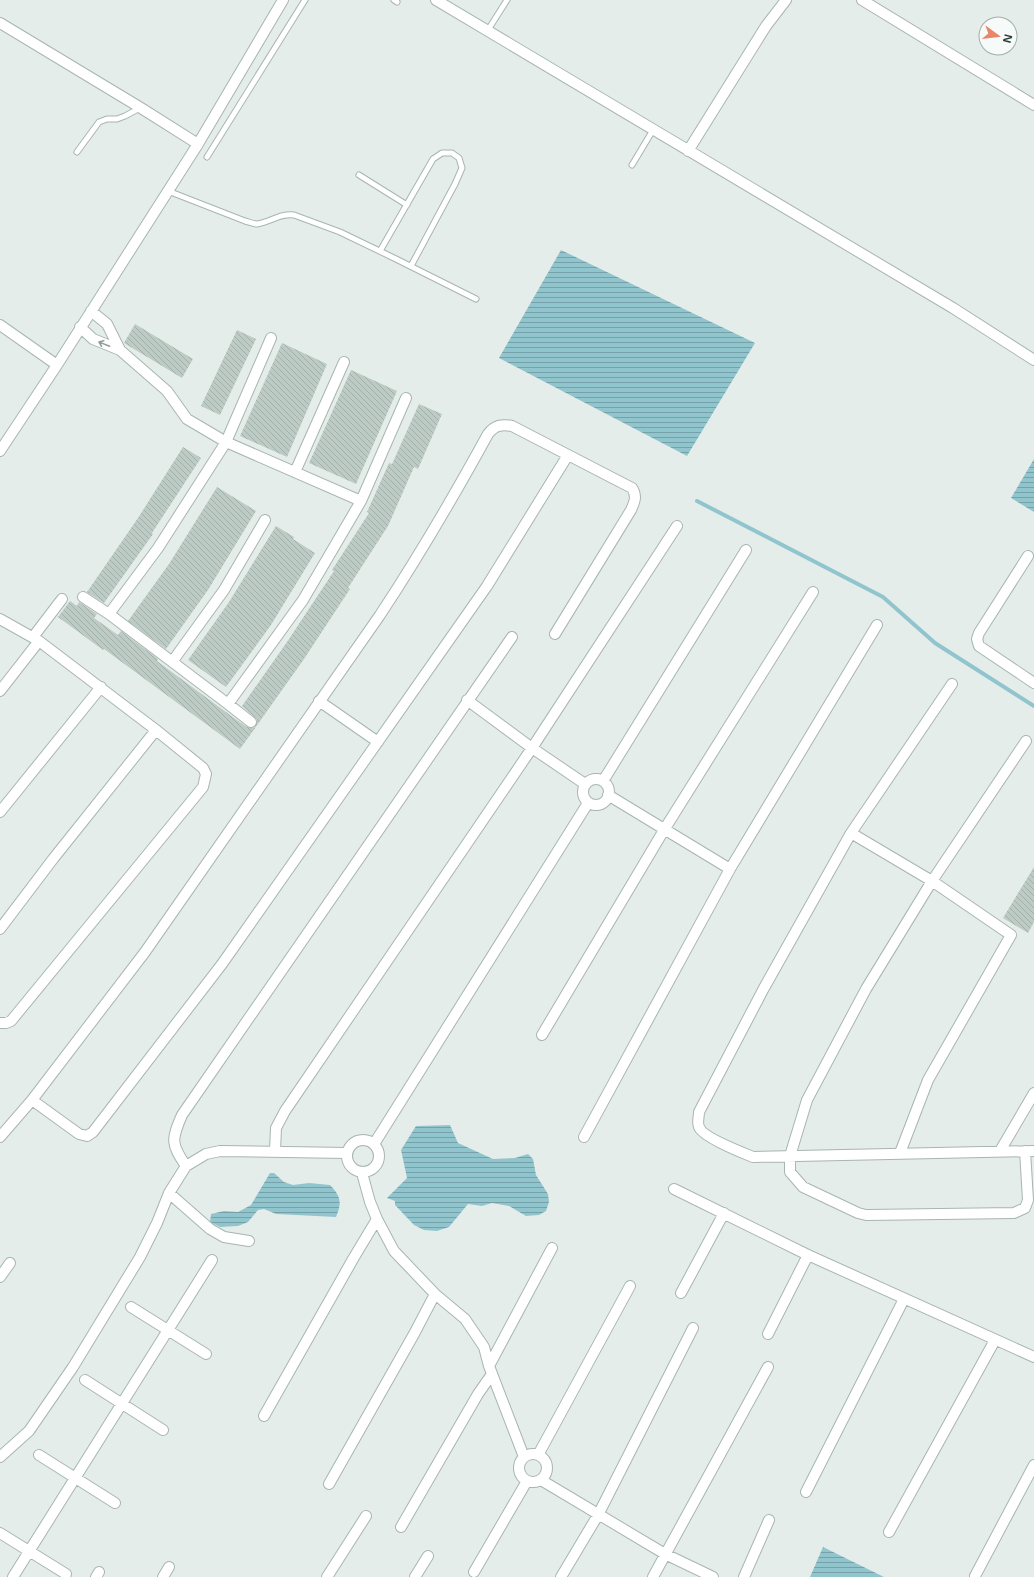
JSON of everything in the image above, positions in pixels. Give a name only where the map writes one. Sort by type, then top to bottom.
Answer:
[{"type":"street","points":[[0,451],[57,365],[198,144],[284,0]]},
{"type":"street","points":[[436,0],[953,308],[1034,360]]},
{"type":"street","points":[[688,151],[766,26],[786,0]]},
{"type":"street","points":[[862,0],[1034,105]]},
{"type":"street","points":[[0,23],[198,144]]},
{"type":"street","points":[[91,311],[107,324],[120,350]]},
{"type":"street","points":[[0,325],[57,365]]},
{"type":"street","points":[[80,327],[93,339],[120,350],[167,391],[187,419],[226,442],[361,501]]},
{"type":"street","points":[[109,614],[158,548],[226,442],[271,338]]},
{"type":"street","points":[[295,472],[344,362]]},
{"type":"street","points":[[228,704],[303,600],[361,501],[406,398]]},
{"type":"street","points":[[0,1138],[32,1100],[145,952],[380,615],[415,562],[447,509],[488,434],[498,425],[512,426],[632,488],[635,493],[635,500],[631,510],[555,634]]},
{"type":"street","points":[[32,1100],[80,1134],[87,1136],[93,1132],[222,964],[378,742],[487,586],[568,456]]},
{"type":"street","points":[[172,662],[224,590],[266,520]]},
{"type":"street","points":[[275,1151],[276,1128],[285,1111],[532,748],[677,526]]},
{"type":"street","points":[[603,781],[746,550]]},
{"type":"street","points":[[1028,556],[978,633],[977,639],[979,646],[1034,683]]},
{"type":"street","points":[[542,1035],[664,830],[813,592]]},
{"type":"street","points":[[83,597],[109,614],[251,722]]},
{"type":"street","points":[[0,691],[62,599]]},
{"type":"street","points":[[0,619],[36,639],[101,687],[203,768],[206,774],[203,787],[11,1021],[0,1023]]},
{"type":"street","points":[[584,1137],[730,869],[877,625]]},
{"type":"street","points":[[186,1166],[175,1150],[173,1140],[182,1115],[467,700],[512,638]]},
{"type":"street","points":[[952,684],[851,833],[764,988],[699,1112],[699,1127],[704,1134],[753,1157],[790,1156],[900,1153],[1030,1151],[1028,1200],[1025,1208],[1014,1212],[858,1213],[803,1187],[790,1172],[790,1156],[808,1100],[866,989],[932,881],[1026,741]]},
{"type":"street","points":[[0,812],[101,687]]},
{"type":"street","points":[[467,700],[532,748],[585,784]]},
{"type":"street","points":[[319,701],[378,742]]},
{"type":"street","points":[[0,929],[53,859],[156,730]]},
{"type":"street","points":[[597,778],[603,781],[608,787],[608,796],[604,802],[596,805],[588,803],[584,797],[583,791],[585,784],[590,780],[597,778]]},
{"type":"street","points":[[608,796],[730,869]]},
{"type":"street","points":[[374,1144],[588,803]]},
{"type":"street","points":[[851,833],[932,881],[1011,935],[928,1080],[900,1153]]},
{"type":"street","points":[[1000,1151],[1034,1093]]},
{"type":"street","points":[[358,1140],[363,1140],[374,1144],[379,1154],[376,1165],[368,1172],[362,1173],[351,1169],[346,1159],[346,1153],[352,1143],[358,1140]]},
{"type":"street","points":[[0,1457],[29,1431],[69,1373],[140,1257],[157,1223],[169,1193],[186,1166],[206,1154],[220,1151],[346,1153]]},
{"type":"street","points":[[362,1173],[370,1202],[394,1251],[435,1294],[465,1319],[484,1347],[490,1370],[524,1457]]},
{"type":"street","points":[[674,1189],[808,1255],[1034,1358]]},
{"type":"street","points":[[169,1193],[210,1229],[224,1237],[249,1241]]},
{"type":"street","points":[[681,1293],[724,1213]]},
{"type":"street","points":[[264,1416],[377,1219]]},
{"type":"street","points":[[401,1527],[475,1401],[552,1248]]},
{"type":"street","points":[[768,1334],[808,1255]]},
{"type":"street","points":[[13,1577],[212,1260]]},
{"type":"street","points":[[0,1277],[10,1263]]},
{"type":"street","points":[[538,1455],[630,1286]]},
{"type":"street","points":[[329,1484],[435,1294]]},
{"type":"street","points":[[806,1492],[904,1299]]},
{"type":"street","points":[[131,1307],[206,1354]]},
{"type":"street","points":[[561,1577],[598,1515],[693,1328]]},
{"type":"street","points":[[889,1532],[994,1340]]},
{"type":"street","points":[[652,1577],[768,1367]]},
{"type":"street","points":[[85,1380],[163,1430]]},
{"type":"street","points":[[39,1454],[75,1479],[115,1503]]},
{"type":"street","points":[[531,1454],[538,1455],[544,1460],[547,1467],[541,1480],[534,1482],[527,1481],[520,1475],[519,1465],[524,1457],[531,1454]]},
{"type":"street","points":[[975,1576],[1034,1465]]},
{"type":"street","points":[[541,1480],[665,1554],[713,1577]]},
{"type":"street","points":[[474,1572],[527,1481]]},
{"type":"street","points":[[327,1577],[366,1516]]},
{"type":"street","points":[[744,1577],[769,1520]]},
{"type":"street","points":[[0,1533],[66,1574]]},
{"type":"street","points":[[415,1577],[428,1556]]},
{"type":"street","points":[[163,1577],[169,1567]]},
{"type":"lane","points":[[207,157],[305,0]]},
{"type":"lane","points":[[488,30],[507,0]]},
{"type":"lane","points":[[77,152],[99,122],[107,119],[117,119],[141,108]]},
{"type":"lane","points":[[632,165],[653,130]]},
{"type":"lane","points":[[380,251],[433,160],[442,152],[452,153],[459,158],[462,168],[456,184],[410,266]]},
{"type":"lane","points":[[359,175],[407,205]]},
{"type":"lane","points":[[168,190],[256,224],[279,216],[288,214],[294,215],[340,232],[476,299]]},
{"type":"water","points":[[561,250],[755,343],[687,456],[499,358]]},
{"type":"water","points":[[1034,459],[1034,512],[1011,498]]},
{"type":"water","points":[[450,1125],[458,1143],[493,1159],[515,1158],[528,1154],[533,1159],[536,1175],[548,1194],[549,1202],[546,1211],[539,1215],[526,1216],[509,1206],[492,1203],[482,1206],[468,1204],[449,1227],[437,1231],[424,1230],[414,1225],[395,1205],[395,1201],[387,1198],[407,1178],[401,1150],[416,1126]]},
{"type":"water","points":[[270,1173],[274,1173],[284,1182],[293,1185],[309,1183],[330,1185],[338,1196],[340,1204],[336,1217],[276,1214],[264,1209],[258,1210],[248,1222],[238,1226],[220,1227],[210,1222],[211,1214],[224,1211],[238,1212],[251,1205]]},
{"type":"water","points":[[823,1547],[884,1577],[810,1577]]},
{"type":"building","points":[[135,324],[193,359],[182,378],[124,343]]},
{"type":"building","points":[[237,330],[256,339],[220,415],[201,406]]},
{"type":"building","points":[[282,343],[327,364],[287,457],[240,436]]},
{"type":"building","points":[[351,370],[397,391],[356,484],[309,463]]},
{"type":"building","points":[[419,404],[442,414],[418,469],[414,467],[388,526],[348,588],[350,589],[304,659],[240,749],[58,617],[70,601],[77,606],[79,602],[97,614],[94,618],[118,635],[121,631],[158,659],[157,661],[234,718],[247,727],[254,728],[257,723],[257,719],[242,706],[334,571],[332,570],[369,513],[367,512],[389,463],[392,464]]},
{"type":"building","points":[[183,447],[201,458],[152,533],[153,534],[104,603],[87,592],[138,518]]},
{"type":"building","points":[[217,487],[256,511],[208,590],[166,649],[128,621],[169,564]]},
{"type":"building","points":[[276,526],[294,537],[293,539],[315,553],[271,625],[226,687],[188,660],[229,602]]},
{"type":"building","points":[[1034,867],[1034,922],[1028,933],[1003,918]]},
{"type":"waterway","points":[[697,501],[883,597],[935,643],[1034,706]]}]
